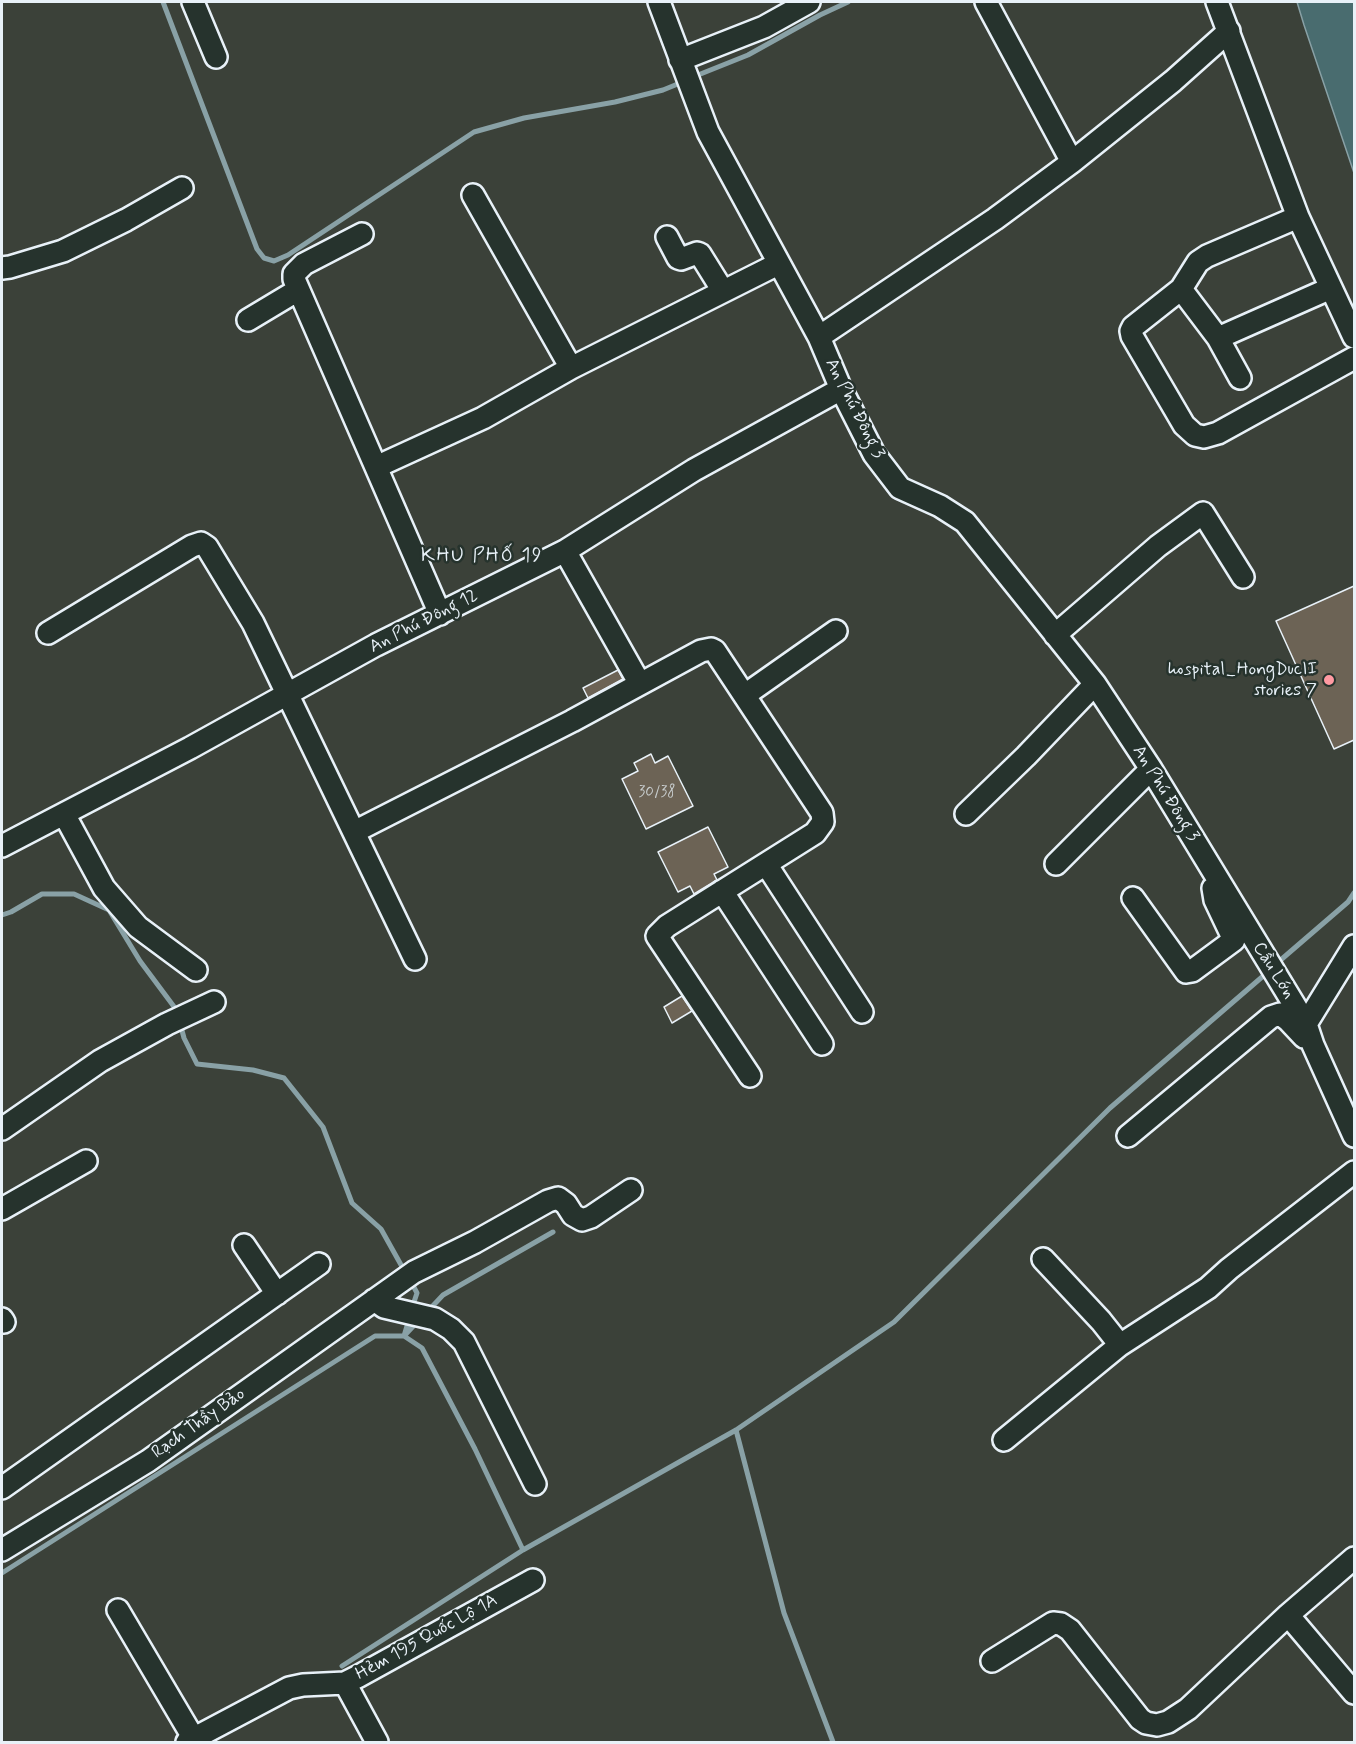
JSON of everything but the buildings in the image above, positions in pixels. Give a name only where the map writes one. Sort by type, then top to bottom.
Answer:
[{"type":"street","points":[[192,2],[216,57]]},
{"type":"street","name":"An Phú Đông 3","points":[[659,2],[708,132],[819,338],[841,389],[874,454],[900,488],[940,506],[965,522],[1095,684],[1151,769],[1250,935]]},
{"type":"street","points":[[682,65],[764,27],[809,2]]},
{"type":"street","points":[[986,2],[1072,162]]},
{"type":"street","points":[[1217,2],[1298,217],[1354,337]]},
{"type":"street","points":[[819,338],[995,219],[1072,162],[1173,81],[1228,31]]},
{"type":"street","points":[[2,268],[63,251],[126,220],[182,188]]},
{"type":"street","points":[[473,195],[571,368]]},
{"type":"street","points":[[1298,217],[1198,262],[1181,289],[1133,327],[1131,332],[1184,425],[1195,435],[1204,437],[1218,433],[1354,358]]},
{"type":"street","points":[[362,234],[298,268],[294,279],[440,614]]},
{"type":"street","points":[[667,237],[678,258],[700,254],[723,291]]},
{"type":"street","points":[[376,467],[483,418],[571,368],[778,264]]},
{"type":"street","points":[[1218,338],[1331,288]]},
{"type":"street","points":[[1181,289],[1218,338],[1240,378]]},
{"type":"street","points":[[248,320],[298,290]]},
{"type":"street","name":"An Phú Đông 12","points":[[2,846],[288,695],[376,645],[565,551],[694,470],[841,389]]},
{"type":"street","points":[[1055,635],[1149,553],[1203,513],[1243,577]]},
{"type":"street","points":[[48,633],[192,546],[201,543],[207,547],[253,623],[415,959]]},
{"type":"street","points":[[565,551],[640,684]]},
{"type":"street","points":[[745,695],[836,631]]},
{"type":"street","points":[[354,832],[572,721],[701,651],[711,649],[719,656],[822,813],[823,822],[815,833],[667,926],[657,936],[750,1076]]},
{"type":"street","points":[[966,813],[1026,756],[1095,684]]},
{"type":"street","points":[[1056,864],[1151,769]]},
{"type":"street","points":[[64,814],[104,888],[138,927],[196,970]]},
{"type":"street","points":[[766,864],[862,1012]]},
{"type":"street","points":[[1133,898],[1186,972],[1192,971],[1234,940],[1215,900],[1213,887],[1215,874]]},
{"type":"street","points":[[722,891],[822,1044]]},
{"type":"street","name":"Cầu Lớn","points":[[1250,935],[1301,1015]]},
{"type":"street","points":[[1354,946],[1301,1015],[1354,1136]]},
{"type":"street","points":[[2,1129],[100,1060],[214,1002]]},
{"type":"street","points":[[1128,1136],[1271,1017],[1280,1014],[1313,1045]]},
{"type":"street","points":[[2,1209],[86,1161]]},
{"type":"street","points":[[1004,1440],[1120,1345],[1208,1287],[1354,1172]]},
{"type":"street","name":"Rạch Thầy Bảo","points":[[2,1550],[148,1461],[414,1272],[475,1242],[548,1201],[558,1198],[566,1204],[573,1215],[582,1220],[591,1217],[631,1190]]},
{"type":"street","points":[[244,1245],[277,1294]]},
{"type":"street","points":[[1043,1259],[1101,1321],[1120,1345]]},
{"type":"street","points":[[2,1488],[319,1264]]},
{"type":"street","points":[[382,1294],[384,1307],[433,1318],[451,1329],[464,1342],[535,1484]]},
{"type":"street","points":[[992,1661],[1053,1623],[1061,1624],[1070,1630],[1140,1719],[1157,1725],[1168,1722],[1188,1709],[1288,1615],[1354,1558]]},
{"type":"street","name":"Hẻm 195 Quốc Lộ 1A","points":[[191,1741],[290,1688],[303,1685],[345,1683],[533,1580]]},
{"type":"street","points":[[118,1610],[191,1741]]},
{"type":"street","points":[[1288,1615],[1354,1693]]},
{"type":"street","points":[[345,1683],[377,1743]]},
{"type":"water","points":[[1297,2],[1354,2],[1354,173],[1304,25]]},
{"type":"waterway","points":[[163,2],[257,249],[264,258],[274,261],[288,255],[474,132],[524,118],[615,102],[663,90],[685,81]]},
{"type":"waterway","points":[[693,77],[748,55],[848,2]]},
{"type":"waterway","points":[[1276,964],[1348,902],[1354,893]]},
{"type":"waterway","points":[[2,915],[42,894],[74,894],[109,910],[140,961],[177,1014]]},
{"type":"waterway","points":[[342,1666],[523,1550],[736,1430],[894,1322],[1110,1108],[1269,971]]},
{"type":"waterway","points":[[180,1023],[184,1038],[197,1064],[253,1070],[284,1078],[323,1127],[352,1203],[381,1229],[405,1272]]},
{"type":"waterway","points":[[428,1311],[443,1295],[553,1232]]},
{"type":"waterway","points":[[410,1280],[417,1293],[412,1308]]},
{"type":"waterway","points":[[404,1336],[410,1316]]},
{"type":"waterway","points":[[405,1335],[419,1320]]},
{"type":"waterway","points":[[2,1573],[375,1336],[404,1336],[422,1348],[475,1449],[523,1550]]},
{"type":"waterway","points":[[736,1430],[784,1613],[833,1742]]},
{"type":"place","name":"hospital_HongDucII stories 7","points":[[1329,680]]},
{"type":"district","name":"KHU PHỐ 19","points":[[482,557]]}]
